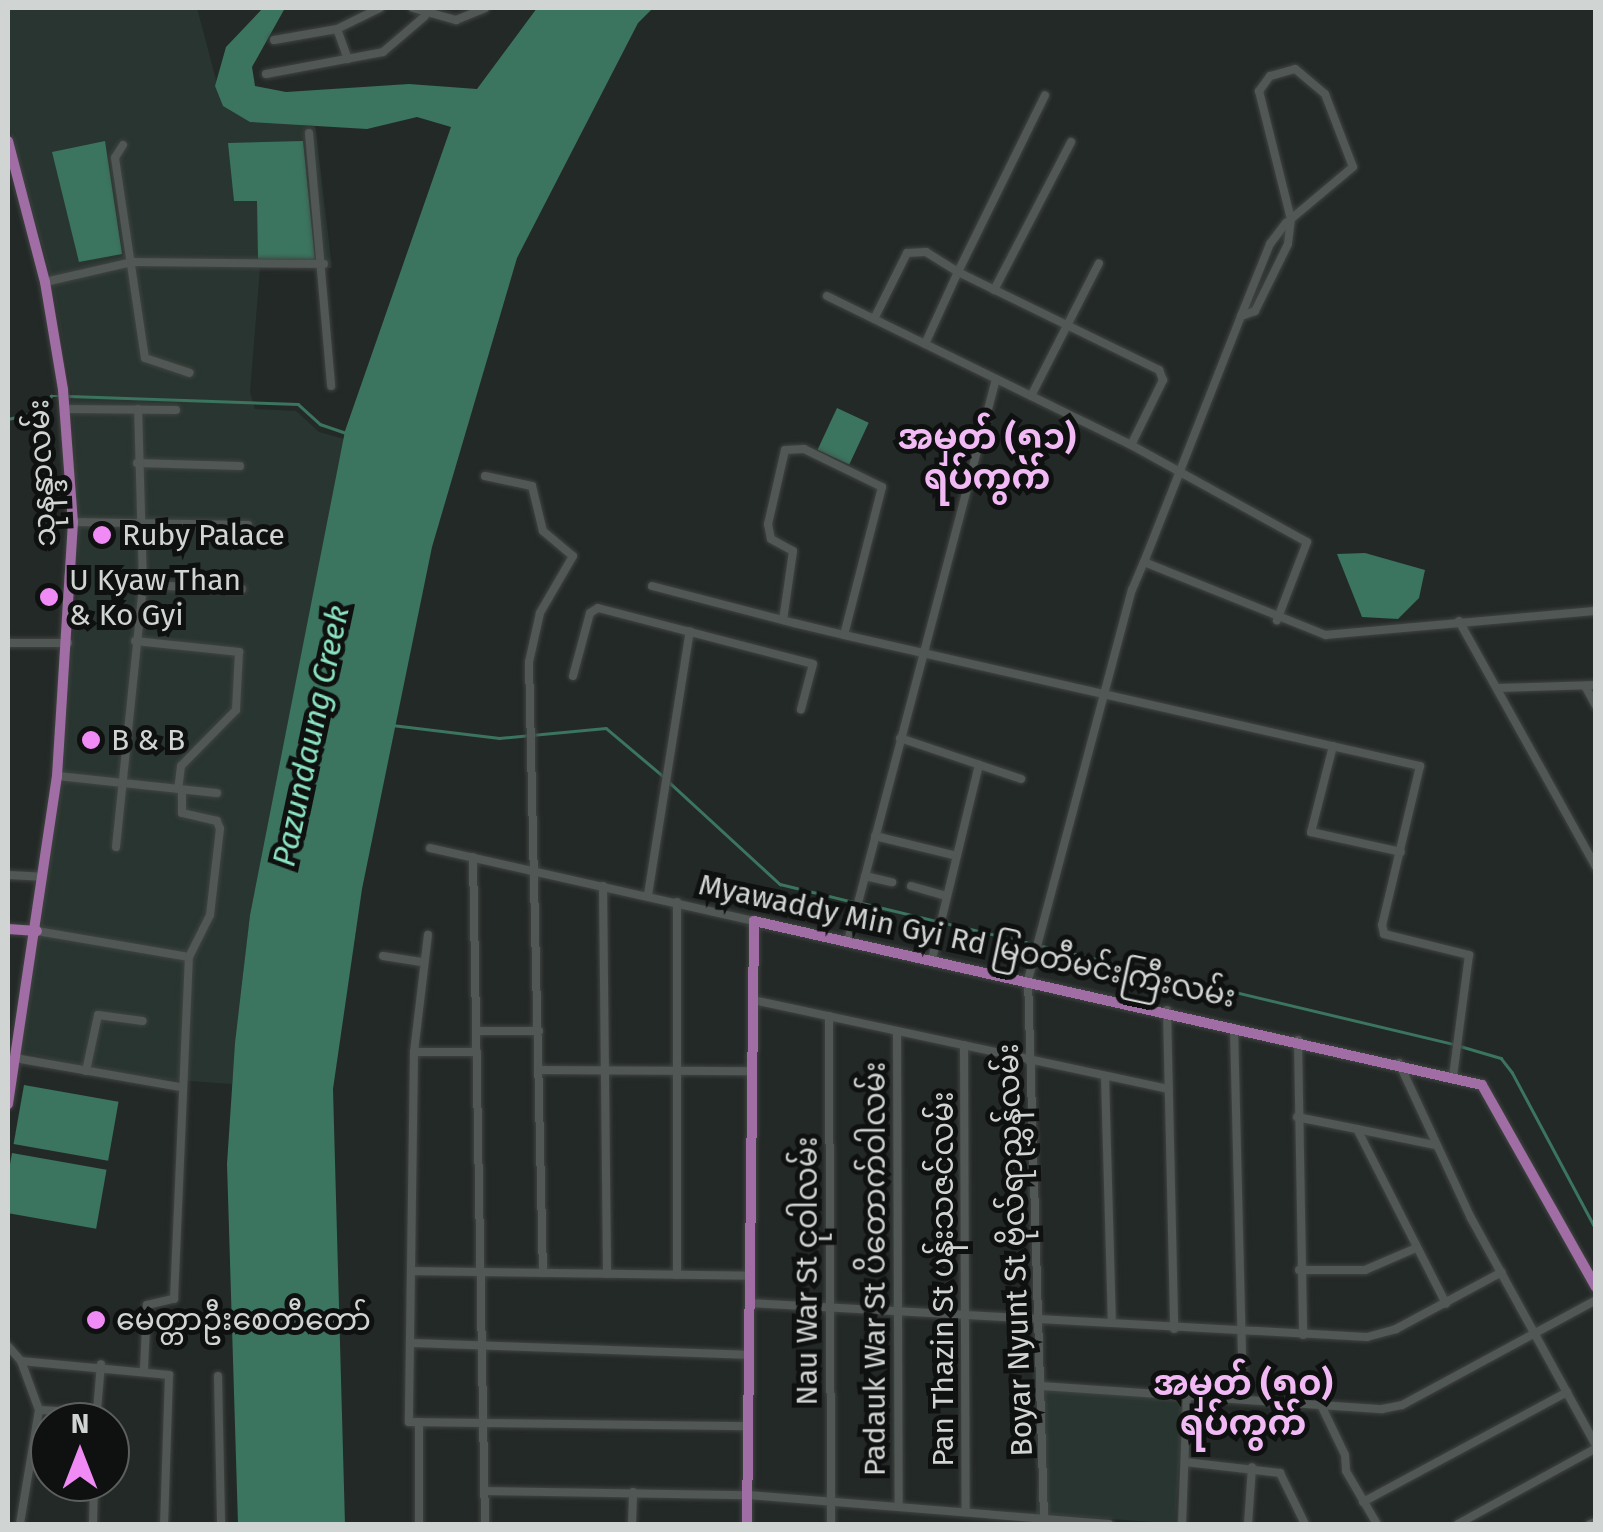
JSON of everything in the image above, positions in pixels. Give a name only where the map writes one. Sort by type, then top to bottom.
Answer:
[{"type":"main road","name":"သုနန္ဒာလမ်း","points":[[8,141],[45,282],[66,409],[73,522],[57,776],[37,931],[8,1104]]},
{"type":"main road","name":"Myawaddy Min Gyi Rd မြဝတီမင်းကြီးလမ်း","points":[[754,922],[1453,1076],[1490,1092],[1596,1286]]},
{"type":"main road","points":[[748,1524],[754,922]]},
{"type":"main road","points":[[8,929],[37,931]]},
{"type":"street","points":[[274,40],[336,29],[380,8]]},
{"type":"street","points":[[413,8],[425,16],[456,20],[485,8]]},
{"type":"street","points":[[266,74],[383,52],[425,16]]},
{"type":"street","points":[[336,29],[348,59]]},
{"type":"street","name":"Boyar Nyunt St ဗိုလ်ရာညွှန်လမ်း","points":[[1044,1518],[1028,980],[1100,695],[1144,562],[1241,316],[1270,244],[1290,219],[1353,167],[1325,94],[1295,69],[1270,76],[1259,91],[1290,219]]},
{"type":"street","points":[[926,344],[1045,95]]},
{"type":"street","points":[[310,133],[324,264],[331,386]]},
{"type":"street","points":[[994,290],[1071,142]]},
{"type":"street","points":[[123,145],[116,158],[144,358],[190,372]]},
{"type":"street","points":[[8,188],[22,186]]},
{"type":"street","points":[[1241,316],[1256,311],[1270,288],[1290,219]]},
{"type":"street","points":[[874,319],[907,252],[926,252],[958,272],[1162,374],[1131,445]]},
{"type":"street","points":[[45,282],[132,262],[324,264]]},
{"type":"street","points":[[1032,396],[1099,263]]},
{"type":"street","points":[[827,296],[1131,445],[1307,542],[1277,620]]},
{"type":"street","points":[[848,941],[996,379]]},
{"type":"street","points":[[66,409],[176,410]]},
{"type":"street","points":[[116,847],[144,585],[138,409]]},
{"type":"street","points":[[783,620],[793,552],[771,539],[768,524],[785,450],[804,449],[882,487],[844,635]]},
{"type":"street","points":[[137,463],[240,466]]},
{"type":"street","points":[[485,476],[532,486],[543,532],[573,556],[532,634],[532,871],[543,1273]]},
{"type":"street","points":[[73,522],[248,526]]},
{"type":"street","points":[[1144,562],[1277,620],[1326,635],[1596,610]]},
{"type":"street","points":[[144,585],[242,589]]},
{"type":"street","points":[[652,586],[922,654],[1420,766],[1384,934],[1469,954],[1453,1076]]},
{"type":"street","points":[[573,676],[592,608],[813,664],[801,709]]},
{"type":"street","points":[[1459,621],[1596,867]]},
{"type":"street","points":[[648,895],[690,631]]},
{"type":"street","points":[[135,641],[239,652],[236,710],[181,766],[182,813],[220,826],[210,915],[189,957],[180,1086],[174,1299],[148,1305],[144,1369]]},
{"type":"street","points":[[8,643],[68,643]]},
{"type":"street","points":[[1498,688],[1596,685]]},
{"type":"street","points":[[1585,686],[1596,706]]},
{"type":"street","points":[[900,738],[1021,779]]},
{"type":"street","points":[[1332,746],[1311,832],[1401,852]]},
{"type":"street","points":[[932,959],[979,765]]},
{"type":"street","points":[[57,776],[217,792]]},
{"type":"street","points":[[875,836],[957,856]]},
{"type":"street","name":"Myawaddy Min Gyi Rd မြဝတီမင်းကြီးလမ်း","points":[[430,848],[754,922]]},
{"type":"street","points":[[473,857],[484,1524]]},
{"type":"street","points":[[8,875],[44,877]]},
{"type":"street","points":[[865,876],[892,882]]},
{"type":"street","points":[[603,886],[607,1274]]},
{"type":"street","points":[[911,886],[947,896]]},
{"type":"street","points":[[676,902],[677,1275]]},
{"type":"street","points":[[37,931],[189,957]]},
{"type":"street","points":[[419,1524],[410,1344],[414,1052],[420,962],[428,935]]},
{"type":"street","points":[[383,956],[420,962]]},
{"type":"street","points":[[752,1006],[829,1016],[1169,1089]]},
{"type":"street","points":[[1167,1010],[1174,1329]]},
{"type":"street","points":[[86,1070],[98,1015],[142,1021]]},
{"type":"street","name":"Nau War St ငုဝါလမ်း","points":[[829,1016],[830,1524]]},
{"type":"street","points":[[1234,1025],[1242,1398]]},
{"type":"street","points":[[476,1031],[538,1031]]},
{"type":"street","name":"Padauk War St ပိတောက်ဝါလမ်း","points":[[897,1031],[899,1507]]},
{"type":"street","points":[[1298,1040],[1303,1335]]},
{"type":"street","name":"Pan Thazin St ပန်းသဇင်လမ်း","points":[[964,1046],[966,1512]]},
{"type":"street","points":[[414,1052],[476,1052]]},
{"type":"street","points":[[15,1058],[180,1086]]},
{"type":"street","points":[[1399,1063],[1435,1145],[1596,1447],[1458,1524]]},
{"type":"street","points":[[540,1070],[752,1071]]},
{"type":"street","points":[[1106,1076],[1112,1324]]},
{"type":"street","points":[[1297,1117],[1435,1145]]},
{"type":"street","points":[[1356,1129],[1446,1304]]},
{"type":"street","points":[[1300,1270],[1365,1270],[1416,1248]]},
{"type":"street","points":[[411,1271],[749,1276]]},
{"type":"street","points":[[749,1303],[896,1308],[1174,1329],[1367,1337],[1446,1304],[1502,1272]]},
{"type":"street","points":[[1041,1386],[1321,1404],[1402,1405],[1596,1300]]},
{"type":"street","points":[[410,1344],[749,1354]]},
{"type":"street","points":[[8,1346],[21,1360],[37,1402]]},
{"type":"street","points":[[21,1360],[144,1369],[171,1378],[164,1524]]},
{"type":"street","points":[[97,1402],[101,1364]]},
{"type":"street","points":[[218,1376],[221,1524]]},
{"type":"street","points":[[1363,1502],[1568,1392]]},
{"type":"street","points":[[1182,1524],[1187,1395]]},
{"type":"street","points":[[1321,1404],[1363,1502],[1377,1524]]},
{"type":"street","points":[[414,1422],[748,1426]]},
{"type":"street","points":[[1185,1462],[1252,1467],[1280,1474],[1306,1524]]},
{"type":"street","points":[[20,1524],[30,1467]]},
{"type":"street","points":[[1248,1524],[1252,1467]]},
{"type":"street","points":[[484,1491],[748,1495],[1109,1524]]},
{"type":"street","points":[[632,1524],[634,1492]]},
{"type":"shaded area","points":[[8,8],[197,8],[223,106],[315,124],[332,268],[260,268],[250,392],[255,409],[296,411],[319,432],[344,439],[250,915],[232,1084],[122,1076],[17,1051],[41,924],[79,581],[72,394],[52,280],[8,124]]},
{"type":"shaded area","points":[[1044,1390],[1184,1400],[1175,1523],[1035,1514]]},
{"type":"water","name":"Pazundaung Creek","points":[[263,8],[285,8],[252,67],[255,86],[286,92],[409,84],[477,89],[537,8],[653,8],[638,23],[517,258],[432,547],[362,889],[333,1089],[345,1524],[238,1524],[227,1164],[235,1043],[250,915],[345,431],[451,127],[417,117],[367,129],[250,122],[223,106],[215,86],[226,47]]},
{"type":"water","points":[[105,141],[122,254],[79,262],[52,152]]},
{"type":"water","points":[[303,141],[315,260],[258,259],[257,201],[234,201],[228,143]]},
{"type":"water","points":[[837,408],[869,423],[849,464],[818,450]]},
{"type":"water","points":[[1365,553],[1425,570],[1419,598],[1398,619],[1362,617],[1337,554]]},
{"type":"water","points":[[24,1085],[119,1102],[108,1161],[14,1144]]},
{"type":"water","points":[[12,1153],[107,1170],[96,1229],[8,1213]]},
{"type":"waterway","points":[[8,419],[43,411],[51,396],[61,396]]},
{"type":"waterway","points":[[69,396],[298,404],[320,424],[346,433]]},
{"type":"waterway","points":[[392,725],[499,738],[606,728],[663,776]]},
{"type":"waterway","points":[[669,782],[780,884],[854,902]]},
{"type":"waterway","points":[[862,903],[937,921]]},
{"type":"waterway","points":[[945,923],[1034,944]]},
{"type":"waterway","points":[[1042,946],[1452,1044]]},
{"type":"waterway","points":[[1460,1046],[1501,1058],[1512,1072],[1596,1229]]},
{"type":"place","name":"Ruby Palace","points":[[102,535]]},
{"type":"place","name":"U Kyaw Than & Ko Gyi","points":[[49,597]]},
{"type":"place","name":"B & B","points":[[91,740]]},
{"type":"place","name":"မေတ္တာဦးစေတီတော်","points":[[96,1320]]},
{"type":"district","name":"အမှတ် (၅၁) ရပ်ကွက်","points":[[987,457]]},
{"type":"district","name":"အမှတ် (၅၀) ရပ်ကွက်","points":[[1243,1403]]}]
